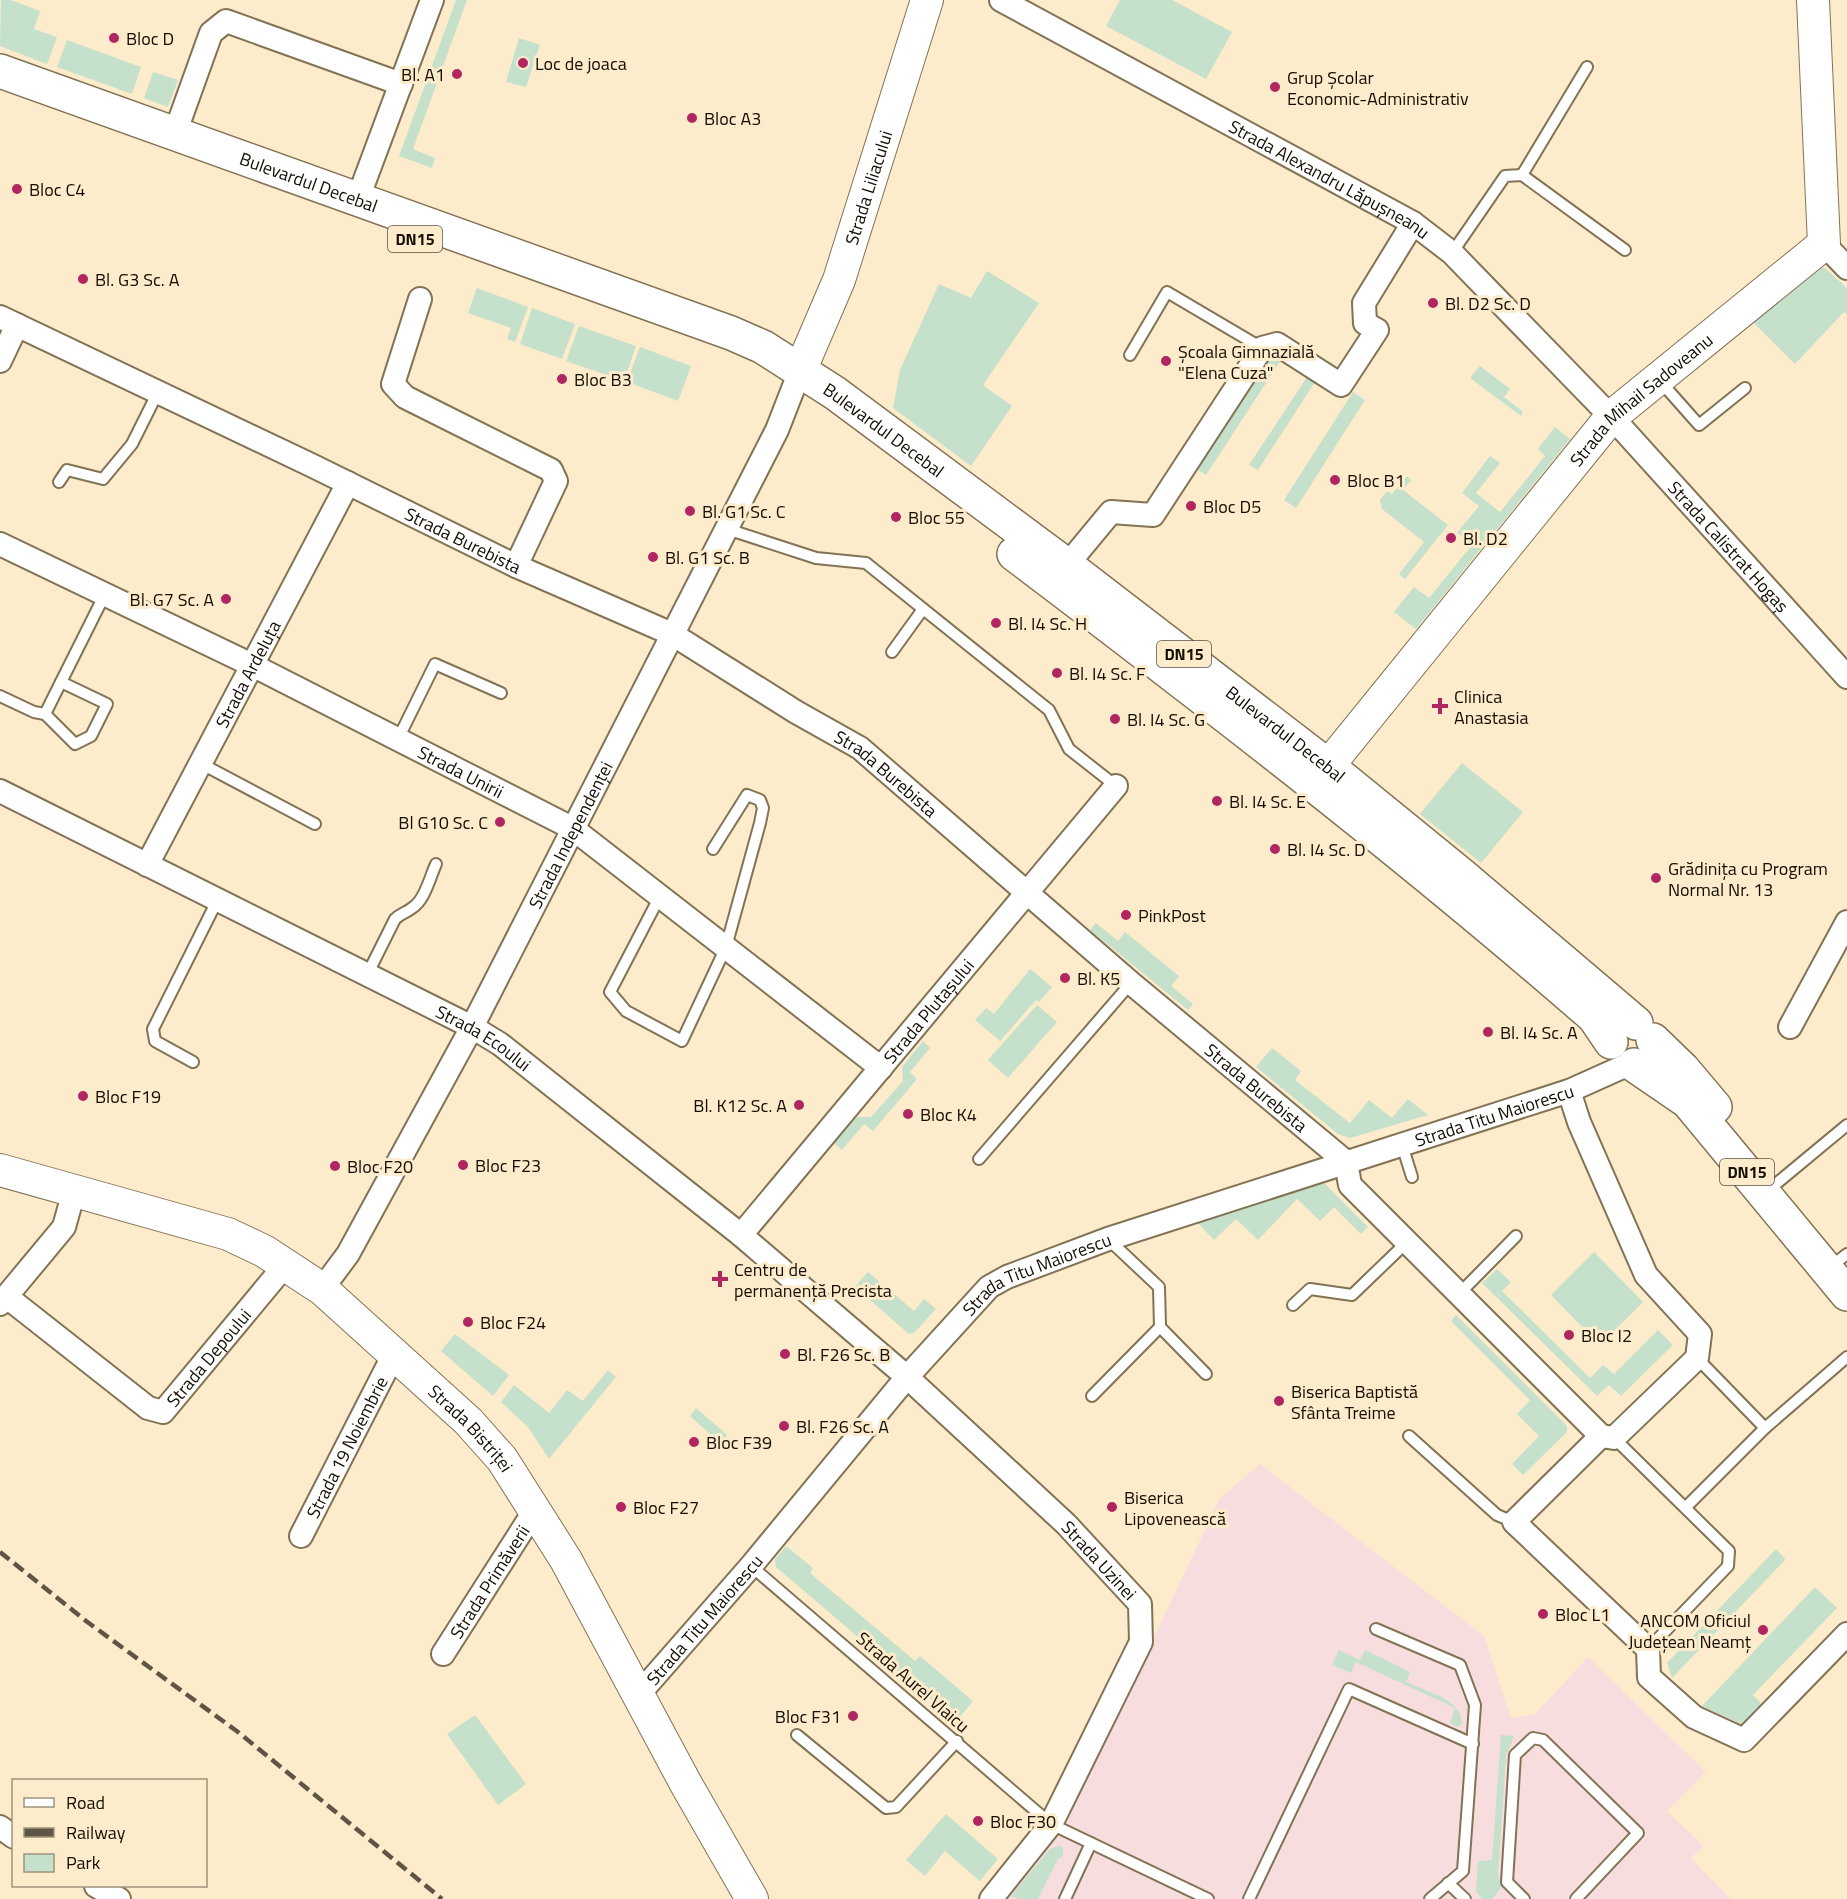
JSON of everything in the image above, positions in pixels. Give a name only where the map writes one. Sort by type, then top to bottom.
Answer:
[{"type":"main road","name":"Bulevardul Decebal","points":[[0,71],[174,136],[731,333],[763,347],[832,413],[1273,754],[1574,1000],[1628,1047],[1683,1069],[1844,1262]]},
{"type":"main road","name":"Bulevardul Decebal","points":[[0,86],[836,393],[1067,565],[1328,766],[1463,876],[1628,1047],[1688,1102],[1847,1294]]},
{"type":"street","points":[[357,201],[432,0]]},
{"type":"street","name":"Strada Liliacului","points":[[796,379],[839,280],[927,0]]},
{"type":"street","name":"Strada Alexandru Lăpușneanu","points":[[1001,0],[1413,223],[1452,253],[1611,417]]},
{"type":"street","points":[[1813,0],[1824,244],[1847,268]]},
{"type":"street","points":[[174,136],[211,33],[226,21],[401,84]]},
{"type":"street","points":[[1067,565],[1111,512],[1153,515],[1262,348],[1277,344],[1341,385],[1377,330],[1365,323],[1364,303],[1413,223]]},
{"type":"street","name":"Strada Mihail Sadoveanu","points":[[1328,766],[1611,417],[1824,244]]},
{"type":"street","points":[[420,299],[393,384],[405,397],[551,470],[556,481],[516,566]]},
{"type":"street","points":[[0,362],[9,321]]},
{"type":"street","name":"Strada Burebista","points":[[9,321],[516,566],[672,634],[796,712],[860,748],[1028,891],[1131,983],[1346,1162]]},
{"type":"street","name":"Strada Independenței","points":[[322,1289],[348,1254],[472,1027],[777,430],[796,379]]},
{"type":"street","name":"Strada Calistrat Hogaș","points":[[1611,417],[1847,677]]},
{"type":"street","name":"Strada Ardeluța","points":[[147,865],[348,483]]},
{"type":"street","name":"Strada Unirii","points":[[0,544],[252,664],[572,828],[881,1068]]},
{"type":"street","name":"Strada Plutașului","points":[[741,1235],[1116,786]]},
{"type":"street","name":"Strada Ecoului","points":[[0,791],[366,977],[472,1027],[500,1044],[741,1235],[907,1377]]},
{"type":"street","points":[[1790,1027],[1847,921]]},
{"type":"street","name":"Strada Titu Maiorescu","points":[[639,1694],[751,1566],[907,1377],[989,1287],[1007,1277],[1108,1239],[1578,1088],[1628,1047]]},
{"type":"street","points":[[1578,1088],[1579,1122],[1624,1226],[1646,1275],[1700,1334],[1697,1358],[1514,1522],[1648,1649],[1649,1677],[1694,1717],[1744,1740],[1847,1634]]},
{"type":"street","points":[[1346,1162],[1350,1185],[1607,1437]]},
{"type":"street","name":"Strada Bistriței","points":[[0,1170],[228,1234],[286,1264],[322,1289],[487,1440],[566,1560],[752,1899]]},
{"type":"street","points":[[3,1301],[64,1227],[74,1191]]},
{"type":"street","name":"Strada Depoului","points":[[3,1301],[148,1408],[163,1412],[286,1264]]},
{"type":"street","name":"Strada 19 Noiembrie","points":[[301,1536],[393,1356]]},
{"type":"street","name":"Strada Uzinei","points":[[907,1377],[1066,1524],[1140,1604],[1141,1642],[1051,1824],[991,1899]]},
{"type":"street","name":"Strada Primăverii","points":[[443,1654],[535,1510]]},
{"type":"street","points":[[98,1887],[119,1899]]},
{"type":"lane","points":[[1522,175],[1587,67]]},
{"type":"lane","points":[[1452,253],[1505,176],[1522,175],[1625,250]]},
{"type":"lane","points":[[1130,355],[1167,292],[1262,348]]},
{"type":"lane","points":[[1658,378],[1699,425],[1745,388]]},
{"type":"lane","points":[[59,482],[67,470],[104,479],[132,444],[158,392]]},
{"type":"lane","points":[[727,529],[816,558],[866,564],[1049,710],[1069,749],[1116,786]]},
{"type":"lane","points":[[45,714],[105,594]]},
{"type":"lane","points":[[892,652],[923,609]]},
{"type":"lane","points":[[398,739],[435,664],[501,693]]},
{"type":"lane","points":[[0,696],[34,712],[45,714],[75,744],[91,736],[107,704],[61,682]]},
{"type":"lane","points":[[200,763],[315,824]]},
{"type":"lane","points":[[660,896],[610,992],[626,1011],[682,1041],[726,947],[760,823],[763,808],[760,800],[747,795],[713,849]]},
{"type":"lane","points":[[366,977],[395,919],[401,912],[412,908],[421,898],[436,864]]},
{"type":"lane","points":[[193,1062],[155,1041],[153,1029],[217,901]]},
{"type":"lane","points":[[980,1159],[1131,983]]},
{"type":"lane","points":[[1777,1183],[1847,1125]]},
{"type":"lane","points":[[1402,1145],[1412,1177]]},
{"type":"lane","points":[[1459,1294],[1516,1236]]},
{"type":"lane","points":[[1108,1239],[1159,1287],[1160,1327],[1206,1374]]},
{"type":"lane","points":[[1293,1305],[1310,1289],[1352,1295],[1407,1242]]},
{"type":"lane","points":[[1092,1396],[1160,1327]]},
{"type":"lane","points":[[1697,1358],[1765,1428]]},
{"type":"lane","points":[[1686,1507],[1765,1428],[1847,1358]]},
{"type":"lane","points":[[1410,1436],[1497,1515],[1514,1522]]},
{"type":"lane","points":[[1607,1437],[1686,1507],[1729,1551],[1728,1566],[1648,1649]]},
{"type":"lane","name":"Strada Aurel Vlaicu","points":[[751,1566],[1051,1824],[1208,1899]]},
{"type":"lane","points":[[1376,1629],[1460,1665],[1475,1705],[1463,1871],[1430,1899]]},
{"type":"lane","points":[[1249,1899],[1349,1689],[1473,1744]]},
{"type":"lane","points":[[797,1735],[886,1808],[896,1807],[957,1741]]},
{"type":"lane","points":[[1524,1899],[1508,1882],[1515,1755],[1533,1738],[1543,1740],[1638,1833],[1576,1899]]},
{"type":"lane","points":[[1065,1899],[1091,1843]]},
{"type":"lane","points":[[1448,1883],[1465,1899]]},
{"type":"shaded area","points":[[1260,1464],[1484,1636],[1511,1718],[1535,1714],[1588,1657],[1706,1772],[1667,1811],[1704,1846],[1691,1858],[1731,1899],[1001,1899],[1074,1806],[1220,1498]]},
{"type":"green space","points":[[1,0],[11,0],[40,11],[34,29],[57,37],[47,64],[0,46]]},
{"type":"green space","points":[[456,0],[467,0],[413,149],[435,158],[432,168],[399,156]]},
{"type":"green space","points":[[1120,0],[1172,0],[1232,32],[1206,79],[1106,26]]},
{"type":"green space","name":"Loc de joaca","points":[[519,38],[540,45],[526,87],[506,82]]},
{"type":"green space","points":[[67,40],[141,67],[132,94],[57,67]]},
{"type":"green space","points":[[153,72],[178,80],[168,107],[144,98]]},
{"type":"green space","points":[[1818,267],[1825,268],[1847,288],[1847,314],[1844,312],[1795,364],[1753,322]]},
{"type":"green space","points":[[987,271],[1039,303],[983,385],[1012,406],[971,466],[893,408],[900,370],[939,284],[971,298]]},
{"type":"green space","points":[[477,288],[528,307],[515,342],[507,339],[511,328],[468,313]]},
{"type":"green space","points":[[532,308],[575,324],[562,359],[520,344]]},
{"type":"green space","points":[[579,326],[636,346],[624,381],[566,361]]},
{"type":"green space","points":[[640,347],[691,366],[678,401],[627,382]]},
{"type":"green space","points":[[1262,348],[1281,360],[1206,475],[1197,469],[1179,496],[1169,490]]},
{"type":"green space","points":[[1480,366],[1510,389],[1504,397],[1523,412],[1521,416],[1470,378]]},
{"type":"green space","points":[[1307,377],[1315,382],[1258,470],[1249,465]]},
{"type":"green space","points":[[1353,392],[1365,400],[1296,508],[1284,500]]},
{"type":"green space","points":[[1555,427],[1570,439],[1416,629],[1394,612],[1414,587],[1429,598],[1472,545],[1457,533],[1479,506],[1462,493],[1490,456],[1500,463],[1476,493],[1500,512],[1545,456],[1538,449]]},
{"type":"green space","points":[[1407,476],[1411,480],[1403,490],[1448,525],[1405,579],[1399,574],[1424,542],[1382,509],[1380,500],[1387,491],[1392,494]]},
{"type":"green space","points":[[1462,763],[1523,812],[1481,863],[1420,814]]},
{"type":"green space","points":[[1096,923],[1118,941],[1125,932],[1179,976],[1171,986],[1193,1004],[1188,1010],[1090,930]]},
{"type":"green space","points":[[1030,969],[1052,987],[1039,1002],[1036,1000],[1000,1041],[975,1020],[986,1008],[994,1014]]},
{"type":"green space","points":[[1037,1005],[1057,1022],[1008,1078],[988,1060]]},
{"type":"green space","points":[[923,1041],[930,1048],[910,1072],[917,1079],[873,1131],[864,1124],[842,1150],[834,1143],[857,1117],[871,1117],[903,1081],[902,1067]]},
{"type":"green space","points":[[1272,1048],[1301,1071],[1295,1080],[1350,1123],[1369,1100],[1392,1118],[1408,1099],[1428,1115],[1350,1138],[1338,1134],[1256,1067]]},
{"type":"green space","points":[[1315,1182],[1325,1184],[1368,1227],[1361,1234],[1334,1207],[1320,1221],[1297,1199],[1258,1240],[1236,1219],[1214,1240],[1196,1221]]},
{"type":"green space","points":[[1594,1252],[1643,1302],[1600,1345],[1551,1295]]},
{"type":"green space","points":[[1497,1269],[1511,1282],[1502,1291],[1590,1378],[1603,1365],[1614,1374],[1658,1330],[1673,1345],[1621,1396],[1609,1385],[1597,1396],[1482,1283]]},
{"type":"green space","points":[[868,1272],[914,1311],[924,1299],[936,1309],[914,1333],[909,1334],[855,1287]]},
{"type":"green space","points":[[1456,1315],[1567,1426],[1567,1432],[1523,1475],[1512,1464],[1539,1436],[1517,1414],[1530,1400],[1451,1321]]},
{"type":"green space","points":[[455,1334],[509,1375],[493,1396],[441,1351]]},
{"type":"green space","points":[[608,1370],[616,1377],[549,1459],[528,1427],[501,1402],[514,1385],[549,1413],[567,1390],[583,1401]]},
{"type":"green space","points":[[696,1408],[727,1435],[720,1443],[690,1416]]},
{"type":"green space","points":[[786,1546],[813,1568],[810,1573],[915,1661],[920,1656],[973,1701],[958,1719],[954,1719],[776,1567],[775,1559]]},
{"type":"green space","points":[[1776,1549],[1785,1559],[1784,1561],[1672,1678],[1667,1663]]},
{"type":"green space","points":[[1815,1587],[1837,1608],[1753,1695],[1763,1705],[1743,1725],[1702,1706]]},
{"type":"green space","points":[[1339,1650],[1360,1660],[1365,1650],[1410,1672],[1406,1682],[1450,1702],[1461,1715],[1462,1724],[1458,1727],[1450,1723],[1455,1708],[1356,1662],[1351,1673],[1332,1665]]},
{"type":"green space","points":[[475,1715],[526,1784],[498,1805],[447,1734]]},
{"type":"green space","points":[[1501,1735],[1514,1736],[1506,1756],[1498,1875],[1502,1887],[1492,1899],[1482,1899],[1476,1891],[1478,1861],[1492,1860]]},
{"type":"green space","points":[[946,1814],[998,1859],[980,1881],[945,1851],[925,1876],[906,1860]]},
{"type":"green space","points":[[1063,1847],[1063,1856],[1058,1859],[1038,1899],[1019,1899],[1011,1896],[1050,1849]]},
{"type":"railway","points":[[0,1552],[86,1621],[238,1732],[442,1899]]},
{"type":"place","name":"Bloc D","points":[[114,38]]},
{"type":"place","name":"Loc de joaca","points":[[523,63]]},
{"type":"place","name":"Bl. A1","points":[[457,74]]},
{"type":"place","name":"Grup Școlar Economic-Administrativ","points":[[1275,87]]},
{"type":"place","name":"Bloc A3","points":[[692,118]]},
{"type":"place","name":"Bloc C4","points":[[17,189]]},
{"type":"place","name":"Bl. G3 Sc. A","points":[[83,279]]},
{"type":"place","name":"Bl. D2 Sc. D","points":[[1433,303]]},
{"type":"place","name":"Școala Gimnazială \"Elena Cuza\"","points":[[1166,361]]},
{"type":"place","name":"Bloc B3","points":[[562,379]]},
{"type":"place","name":"Bloc B1","points":[[1335,480]]},
{"type":"place","name":"Bloc D5","points":[[1191,506]]},
{"type":"place","name":"Bl. G1 Sc. C","points":[[690,511]]},
{"type":"place","name":"Bloc 55","points":[[896,517]]},
{"type":"place","name":"Bl. D2","points":[[1451,538]]},
{"type":"place","name":"Bl. G1 Sc. B","points":[[653,557]]},
{"type":"place","name":"Bl. G7 Sc. A","points":[[226,599]]},
{"type":"place","name":"Bl. I4 Sc. H","points":[[996,623]]},
{"type":"place","name":"Bl. I4 Sc. F","points":[[1057,673]]},
{"type":"place","name":"Clinica Anastasia","points":[[1440,706]]},
{"type":"place","name":"Bl. I4 Sc. G","points":[[1115,719]]},
{"type":"place","name":"Bl. I4 Sc. E","points":[[1217,801]]},
{"type":"place","name":"Bl G10 Sc. C","points":[[500,822]]},
{"type":"place","name":"Bl. I4 Sc. D","points":[[1275,849]]},
{"type":"place","name":"Grădinița cu Program Normal Nr. 13","points":[[1656,878]]},
{"type":"place","name":"PinkPost","points":[[1126,915]]},
{"type":"place","name":"Bl. K5","points":[[1065,978]]},
{"type":"place","name":"Bl. I4 Sc. A","points":[[1488,1032]]},
{"type":"place","name":"Bloc F19","points":[[83,1096]]},
{"type":"place","name":"Bl. K12 Sc. A","points":[[799,1105]]},
{"type":"place","name":"Bloc K4","points":[[908,1114]]},
{"type":"place","name":"Bloc F23","points":[[463,1165]]},
{"type":"place","name":"Bloc F20","points":[[335,1166]]},
{"type":"place","name":"Centru de permanenţă Precista","points":[[720,1279]]},
{"type":"place","name":"Bloc F24","points":[[468,1322]]},
{"type":"place","name":"Bloc I2","points":[[1569,1335]]},
{"type":"place","name":"Bl. F26 Sc. B","points":[[785,1354]]},
{"type":"place","name":"Biserica Baptistă Sfânta Treime","points":[[1279,1401]]},
{"type":"place","name":"Bl. F26 Sc. A","points":[[784,1426]]},
{"type":"place","name":"Bloc F39","points":[[694,1442]]},
{"type":"place","name":"Bloc F27","points":[[621,1507]]},
{"type":"place","name":"Biserica Lipovenească","points":[[1112,1507]]},
{"type":"place","name":"Bloc L1","points":[[1543,1614]]},
{"type":"place","name":"ANCOM Oficiul Judeţean Neamţ","points":[[1763,1630]]},
{"type":"place","name":"Bloc F31","points":[[853,1716]]},
{"type":"place","name":"Bloc F30","points":[[978,1821]]}]
